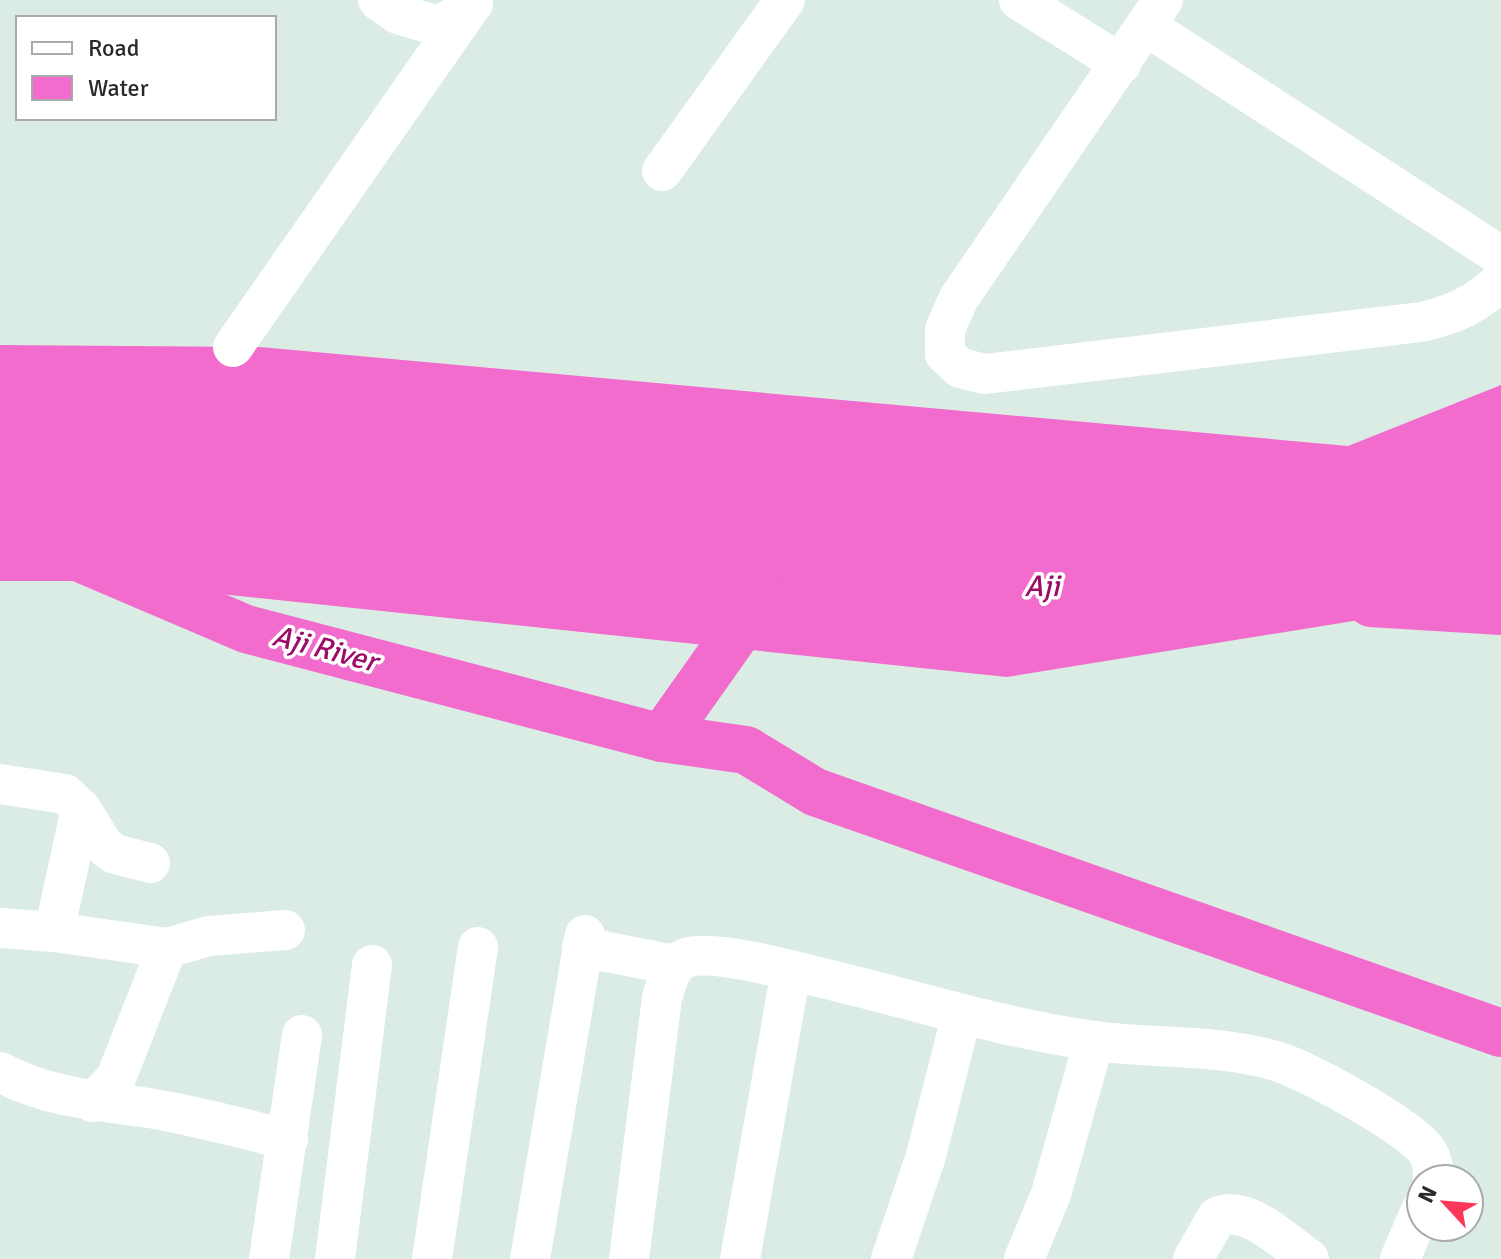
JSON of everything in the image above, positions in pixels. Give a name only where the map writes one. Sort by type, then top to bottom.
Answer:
[{"type":"street","points":[[378,0],[398,14],[438,26],[472,5]]},
{"type":"street","points":[[662,171],[785,0]]},
{"type":"street","points":[[1019,0],[1121,64]]},
{"type":"street","points":[[233,347],[472,5]]},
{"type":"street","points":[[1501,256],[1155,13],[959,298],[945,329],[945,354],[960,368],[985,374],[1421,322],[1450,316],[1474,303],[1501,280]]},
{"type":"street","points":[[0,784],[65,794],[81,809],[104,846],[115,854],[150,863]]},
{"type":"street","points":[[54,932],[81,809]]},
{"type":"street","points":[[0,928],[54,932],[167,948],[209,936],[285,930]]},
{"type":"street","points":[[530,1259],[583,941],[674,965]]},
{"type":"street","points":[[432,1259],[478,947]]},
{"type":"street","points":[[93,1102],[116,1078],[167,948]]},
{"type":"street","points":[[629,1259],[662,998],[674,965],[686,958],[705,957],[791,971],[962,1014],[1094,1041],[1251,1056],[1295,1068],[1414,1140],[1426,1149],[1433,1163]]},
{"type":"street","points":[[335,1259],[372,965]]},
{"type":"street","points":[[740,1259],[791,971]]},
{"type":"street","points":[[891,1259],[925,1159],[962,1014]]},
{"type":"street","points":[[269,1259],[302,1035]]},
{"type":"street","points":[[1024,1259],[1051,1194],[1094,1041]]},
{"type":"street","points":[[0,1072],[18,1082],[93,1102],[148,1108],[288,1140]]},
{"type":"street","points":[[1193,1259],[1217,1217],[1234,1213],[1254,1221],[1309,1259]]},
{"type":"water","points":[[0,345],[260,347],[1348,446],[1501,385],[1501,597],[1007,677],[97,581],[0,581]]},
{"type":"waterway","name":"Aji River","points":[[0,524],[246,629],[662,738],[746,750],[815,792],[1501,1033]]},
{"type":"waterway","name":"Aji","points":[[662,738],[763,595]]},
{"type":"waterway","name":"Aji","points":[[1371,603],[1501,611]]}]
